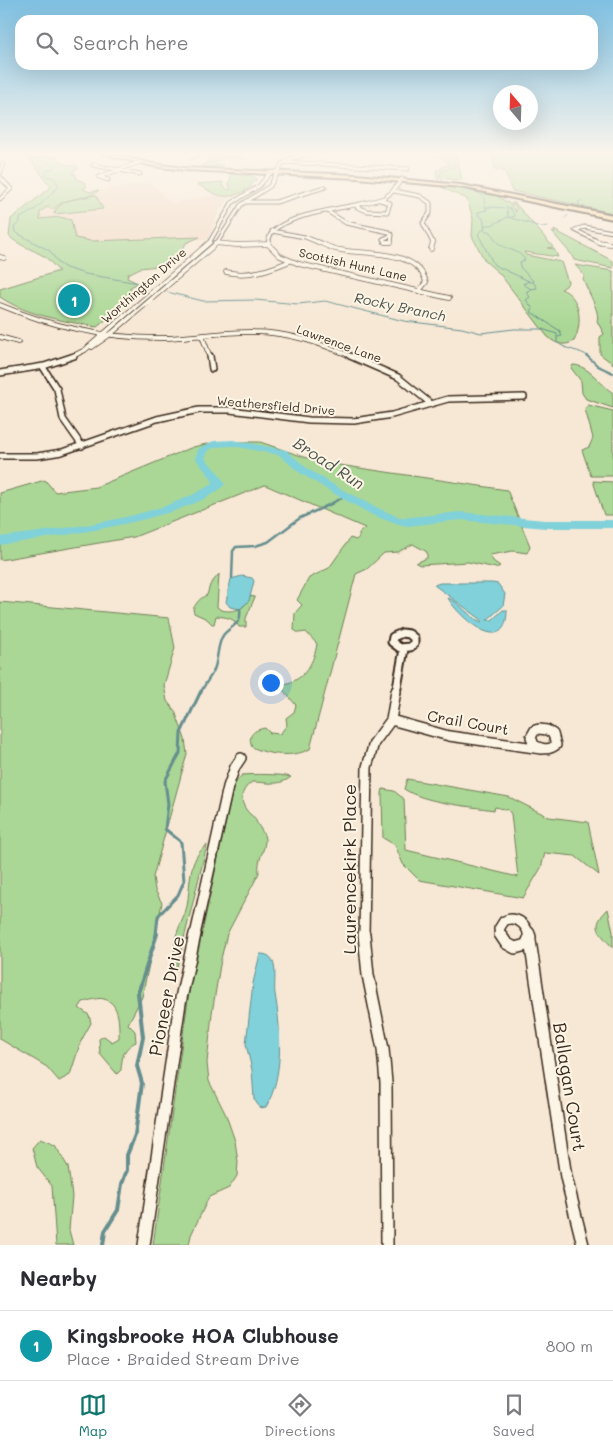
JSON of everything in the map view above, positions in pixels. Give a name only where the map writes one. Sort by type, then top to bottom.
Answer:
[{"type":"main road","points":[[591,211],[613,216]]},
{"type":"street","name":"Worthington Drive","points":[[89,347],[210,242],[227,211]]},
{"type":"street","name":"Worthington Drive","points":[[0,373],[43,367],[73,357],[89,347],[100,343],[217,243],[239,211]]},
{"type":"street","points":[[210,242],[268,244],[268,238],[272,231],[296,218],[326,211]]},
{"type":"street","points":[[326,211],[346,222],[383,230],[392,235]]},
{"type":"street","points":[[369,211],[387,211]]},
{"type":"street","points":[[430,211],[423,223],[434,242],[431,249]]},
{"type":"street","points":[[612,245],[601,243],[575,230],[584,227],[613,232]]},
{"type":"street","points":[[272,231],[303,236],[337,250],[389,256],[407,261],[420,268],[425,274],[426,282],[419,291]]},
{"type":"street","points":[[612,245],[607,239],[613,232]]},
{"type":"street","name":"Scottish Hunt Lane","points":[[268,244],[275,253],[290,261],[449,298]]},
{"type":"street","points":[[226,272],[237,274],[259,272],[290,261]]},
{"type":"street","name":"Lawrence Lane","points":[[0,304],[50,322],[104,332],[155,338],[257,332],[286,335],[305,340],[398,378],[412,386],[430,403]]},
{"type":"street","points":[[202,336],[209,352],[212,370]]},
{"type":"street","points":[[0,337],[18,342]]},
{"type":"street","points":[[43,367],[57,389],[63,419],[82,446]]},
{"type":"street","name":"Weathersfield Drive","points":[[0,456],[37,456],[82,446],[157,419],[199,410],[230,410],[338,422],[380,418],[430,403],[459,398],[524,397]]},
{"type":"street","name":"Laurencekirk Place","points":[[387,1245],[386,1083],[383,1049],[365,957],[364,938],[367,767],[374,743],[391,720],[404,649]]},
{"type":"street","name":"Crail Court","points":[[391,720],[449,736],[542,749]]},
{"type":"street","name":"Pioneer Drive","points":[[144,1245],[180,1002],[228,787],[235,767],[241,758]]},
{"type":"street","name":"Ballagan Court","points":[[529,932],[563,1159],[583,1245]]},
{"type":"shaded area","points":[[34,211],[219,211],[208,239],[187,238],[93,247],[22,217]]},
{"type":"green space","points":[[21,211],[41,211],[40,219],[60,217],[71,220],[75,238],[91,241],[200,237],[186,243],[177,259],[167,265],[140,268],[128,274],[127,278],[138,283],[129,288],[135,291],[135,296],[97,327],[60,320],[22,309],[0,297],[0,289],[59,271],[45,257],[9,236],[11,219]]},
{"type":"green space","points":[[56,211],[82,211],[54,214]]},
{"type":"green space","points":[[471,211],[522,211],[553,247],[547,248],[554,249],[558,257],[524,252],[526,255],[561,262],[568,282],[561,289],[573,298],[578,311],[579,327],[574,341],[560,344],[547,336],[500,274],[485,261],[472,236],[473,218]]},
{"type":"green space","points":[[554,230],[613,261],[613,268],[574,260],[552,232],[555,233]]},
{"type":"green space","points":[[575,265],[613,271],[613,364],[600,354],[600,337],[604,334],[597,321],[597,312],[583,278],[585,276]]},
{"type":"green space","points":[[573,365],[584,368],[613,393],[613,408],[586,399],[582,393],[581,381],[571,368]]},
{"type":"green space","points":[[588,405],[613,411],[613,476],[591,476],[582,450],[589,447],[593,438],[585,409]]},
{"type":"green space","points":[[216,442],[260,442],[319,462],[507,490],[530,546],[527,553],[513,551],[490,555],[493,561],[500,566],[496,568],[468,562],[420,565],[416,563],[427,558],[427,552],[413,544],[398,552],[384,553],[367,569],[356,574],[310,749],[296,754],[273,754],[258,750],[252,747],[250,739],[252,733],[265,728],[270,733],[280,734],[287,725],[286,718],[294,712],[296,705],[283,690],[273,688],[269,683],[286,683],[300,677],[308,668],[316,650],[317,644],[306,632],[299,633],[294,630],[295,613],[302,605],[297,600],[309,578],[329,568],[350,538],[356,540],[359,537],[359,533],[365,528],[265,485],[134,537],[0,560],[0,493],[45,480],[55,492],[96,487],[193,447]]},
{"type":"green space","points":[[593,481],[613,482],[613,515],[604,515]]},
{"type":"green space","points":[[219,574],[217,607],[221,610],[239,609],[246,604],[250,596],[255,597],[246,618],[246,627],[239,627],[233,620],[216,616],[214,624],[212,624],[207,619],[194,613],[193,609],[196,604],[207,595],[210,585]]},
{"type":"green space","points":[[0,602],[169,618],[175,648],[164,685],[167,701],[175,711],[185,739],[187,754],[153,877],[155,890],[162,903],[142,997],[128,1024],[135,1031],[136,1042],[126,1050],[121,1070],[117,1074],[100,1054],[99,1039],[104,1036],[112,1042],[119,1038],[116,1009],[109,1001],[104,999],[83,1002],[79,1008],[89,1015],[91,1023],[81,1041],[70,1075],[59,1081],[47,1067],[0,1039]]},
{"type":"green space","points":[[242,775],[280,775],[291,777],[277,783],[252,782],[247,786],[242,795],[246,810],[255,818],[264,834],[265,844],[259,863],[259,873],[227,934],[212,1013],[207,1063],[209,1081],[226,1115],[235,1141],[238,1162],[237,1176],[229,1188],[209,1197],[191,1235],[189,1245],[153,1245],[189,993],[233,789]]},
{"type":"green space","points":[[407,779],[509,797],[549,817],[588,822],[599,875],[575,856],[545,853],[541,868],[523,898],[419,880],[403,864],[395,845],[383,838],[383,789],[394,791],[404,799],[406,850],[518,877],[511,814],[508,810],[495,807],[494,810],[423,798],[404,789]]},
{"type":"green space","points":[[207,845],[176,971],[175,940],[186,910],[191,873],[196,858]]},
{"type":"green space","points":[[608,909],[613,932],[613,948],[598,929],[599,920]]},
{"type":"green space","points":[[40,1139],[55,1145],[68,1167],[72,1196],[69,1230],[73,1245],[56,1245],[52,1186],[37,1167],[32,1148]]},
{"type":"water","points":[[242,576],[252,578],[254,581],[249,601],[240,609],[230,607],[226,602],[231,579]]},
{"type":"water","points":[[440,583],[498,584],[505,594],[503,606],[487,620],[492,620],[503,610],[507,610],[505,624],[499,632],[491,633],[472,624],[448,598],[477,620],[482,622],[482,620],[434,585]]},
{"type":"water","points":[[260,954],[271,958],[275,969],[275,994],[279,1022],[280,1052],[272,1095],[266,1107],[260,1108],[254,1099],[252,1070],[246,1044],[253,983]]},
{"type":"waterway","name":"Rocky Branch","points":[[32,211],[20,218],[20,222],[14,227],[15,232],[50,251],[58,263],[66,268],[85,274],[138,283],[145,289]]},
{"type":"waterway","points":[[482,211],[478,212],[479,216],[483,218],[484,225]]},
{"type":"waterway","points":[[507,211],[508,217]]},
{"type":"waterway","points":[[511,217],[515,216],[512,211]]},
{"type":"waterway","points":[[565,218],[568,215]]},
{"type":"waterway","points":[[484,225],[492,225],[508,217]]},
{"type":"waterway","points":[[508,217],[541,227],[548,226]]},
{"type":"waterway","points":[[484,225],[485,228],[478,234],[494,265],[529,281],[523,284],[531,289]]},
{"type":"waterway","points":[[484,230],[491,232],[503,247],[521,255],[525,260],[520,262],[520,267],[534,282],[529,282]]},
{"type":"waterway","points":[[531,289],[537,288],[534,283]]},
{"type":"waterway","points":[[531,289],[526,292],[530,297],[526,300],[533,309],[531,312],[560,331],[562,336],[558,337]]},
{"type":"waterway","name":"Rocky Branch","points":[[167,292],[203,301],[255,300],[298,304],[325,301],[404,321],[462,328],[481,333],[514,329],[542,329],[557,334],[557,342],[561,345],[589,357]]},
{"type":"waterway","name":"Rocky Branch","points":[[587,356],[598,366],[613,373]]},
{"type":"waterway","name":"Broad Run","points":[[0,541],[49,534],[149,514],[180,505],[204,495],[219,484],[216,477],[200,458],[204,448],[214,444],[233,443],[282,452],[304,471],[335,490],[376,512],[399,521],[408,522],[460,516],[545,524],[613,524]]},
{"type":"waterway","points":[[330,504],[346,496]]},
{"type":"waterway","points":[[232,578],[233,551],[236,547],[255,546],[268,542],[300,518],[333,503]]},
{"type":"waterway","points":[[201,693],[215,668],[221,638],[240,618],[240,609]]},
{"type":"waterway","points":[[156,935],[158,916],[178,895],[184,881],[181,842],[165,829],[168,804],[165,781],[180,753],[181,733],[201,691]]},
{"type":"waterway","points":[[103,1245],[105,1231],[118,1210],[122,1184],[127,1170],[127,1155],[135,1135],[142,1083],[137,1066],[143,1037],[138,993],[157,934]]},
{"type":"place","name":"Kingsbrooke HOA Clubhouse","points":[[74,300]]}]
